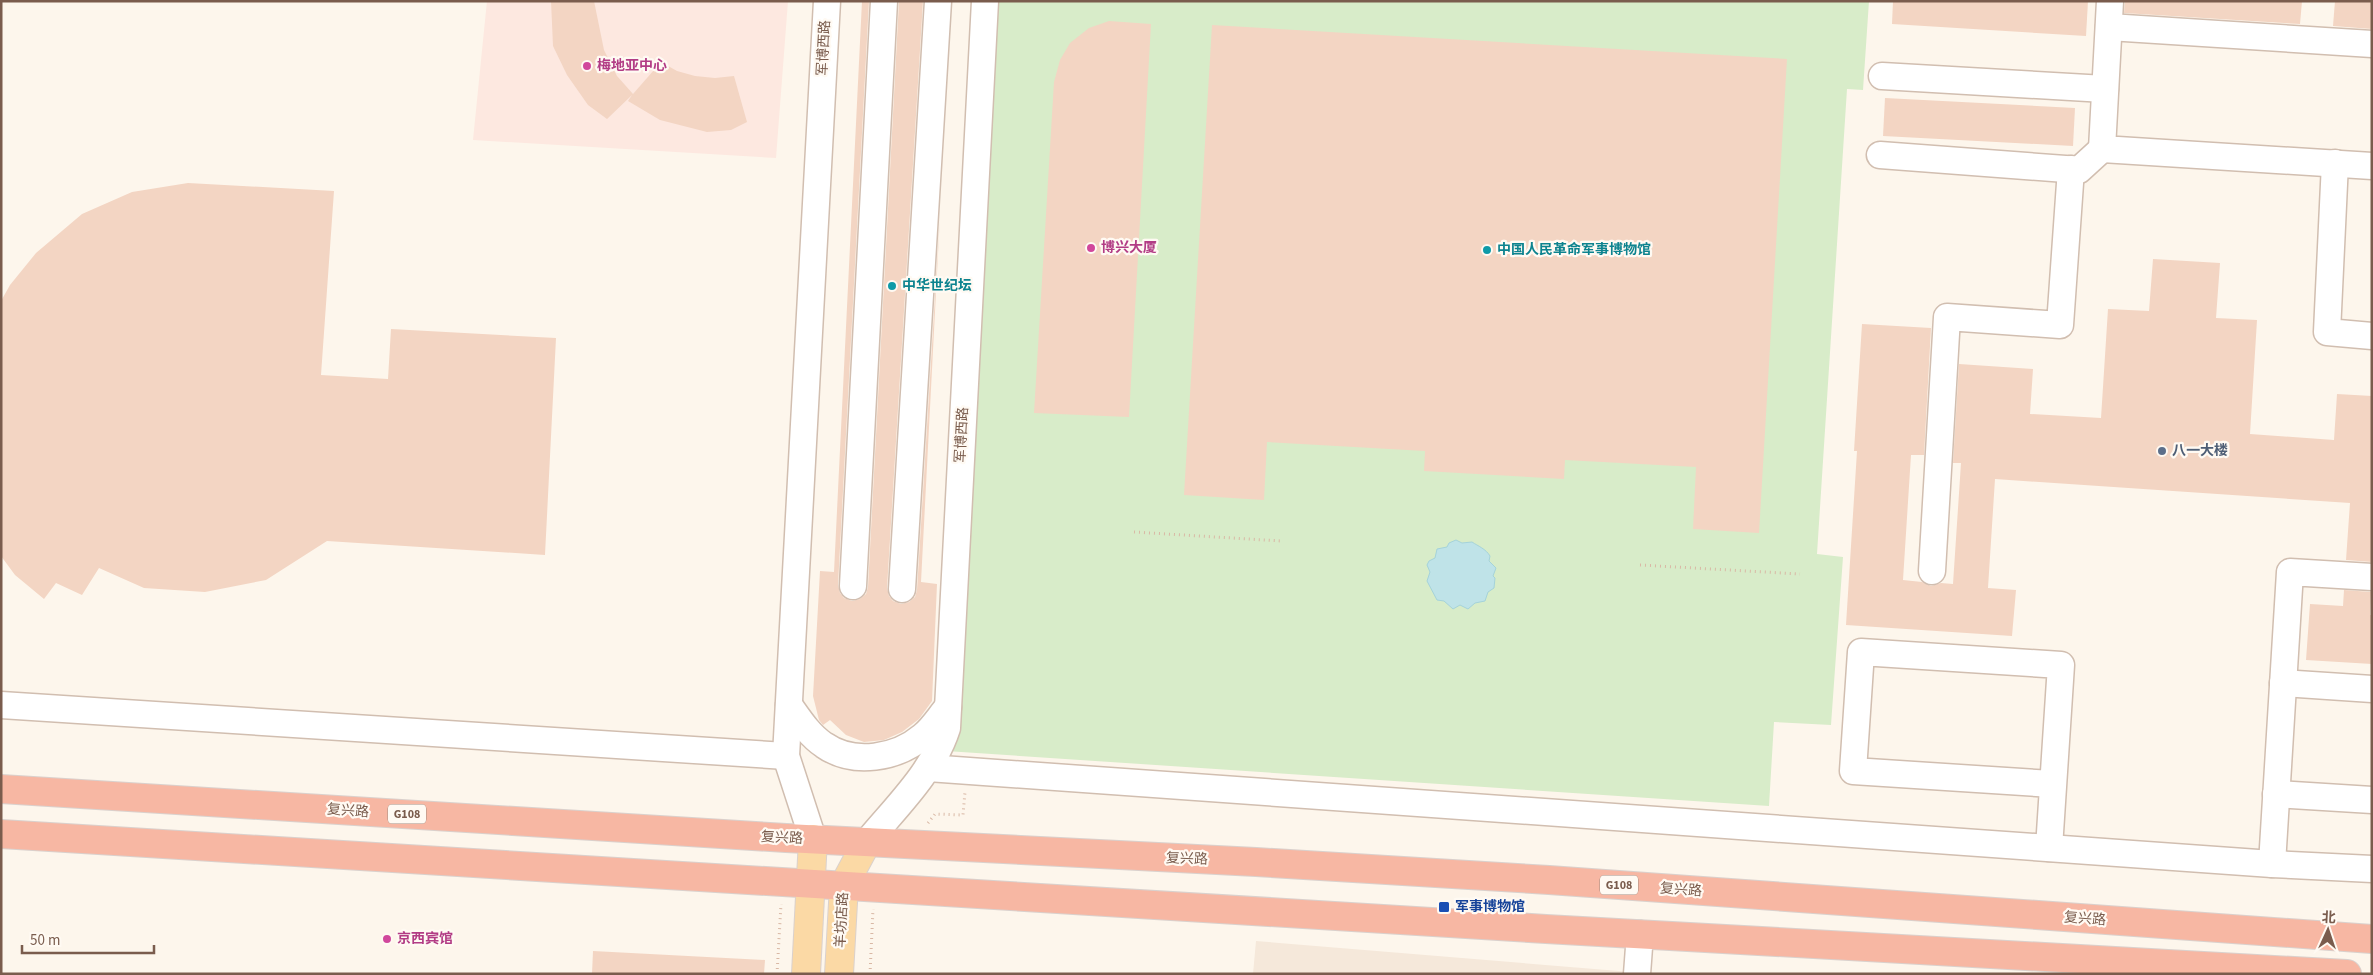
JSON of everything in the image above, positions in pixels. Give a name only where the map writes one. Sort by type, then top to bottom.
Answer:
[{"type":"highway","name":"复兴路","points":[[1,789],[813,839],[1256,862],[1558,881],[2372,939]]},
{"type":"highway","points":[[1,834],[1640,934],[2347,974]]},
{"type":"main road","points":[[806,974],[813,839]]},
{"type":"main road","name":"羊坊店路","points":[[839,974],[844,885],[866,842]]},
{"type":"street","name":"军博西路","points":[[813,839],[786,756],[827,1]]},
{"type":"street","points":[[853,586],[884,1]]},
{"type":"street","points":[[902,589],[938,1]]},
{"type":"street","name":"军博西路","points":[[866,842],[928,768],[944,739],[947,728],[985,1]]},
{"type":"street","points":[[1880,155],[2079,170],[2102,149],[2110,1]]},
{"type":"street","points":[[2109,27],[2372,44]]},
{"type":"street","points":[[1882,76],[2105,89]]},
{"type":"street","points":[[2102,149],[2372,166]]},
{"type":"street","points":[[2335,163],[2327,332],[2372,336]]},
{"type":"street","points":[[1932,571],[1947,317],[2060,325],[2071,169]]},
{"type":"street","points":[[2272,864],[2290,572],[2372,577]]},
{"type":"street","points":[[2049,848],[2061,665],[1861,652],[1853,771],[2052,784]]},
{"type":"street","points":[[2283,683],[2372,689]]},
{"type":"street","points":[[1,705],[786,756]]},
{"type":"street","points":[[789,705],[804,726],[824,745],[844,754],[874,757],[899,752],[923,736],[948,706]]},
{"type":"street","points":[[928,768],[2272,864],[2372,869]]},
{"type":"street","points":[[2276,794],[2372,800]]},
{"type":"street","points":[[1637,974],[1640,934]]},
{"type":"path","points":[[1134,532],[1281,541]]},
{"type":"path","points":[[1640,566],[1800,574]]},
{"type":"shaded area","name":"梅地亚中心","points":[[487,1],[788,1],[776,158],[473,140]]},
{"type":"shaded area","points":[[1256,941],[1631,972],[1253,974]]},
{"type":"green space","name":"中国人民革命军事博物馆","points":[[995,1],[1869,1],[1863,90],[1847,89],[1817,554],[1843,557],[1831,725],[1774,722],[1769,806],[946,751]]},
{"type":"water","points":[[1456,540],[1462,543],[1472,542],[1482,548],[1490,556],[1489,561],[1496,568],[1493,576],[1495,578],[1494,588],[1488,592],[1485,601],[1475,603],[1468,609],[1460,605],[1453,609],[1444,601],[1437,600],[1427,581],[1430,572],[1427,565],[1429,561],[1435,558],[1437,549],[1447,547],[1449,543]]},
{"type":"building","name":"梅地亚中心","points":[[551,1],[594,1],[604,50],[617,76],[633,94],[661,62],[677,71],[695,76],[715,78],[734,76],[747,122],[731,130],[707,132],[660,120],[628,101],[632,95],[607,119],[588,105],[567,75],[553,46]]},
{"type":"building","points":[[862,1],[869,1],[838,585],[840,593],[844,598],[852,601],[860,599],[866,594],[868,587],[899,1],[923,1],[887,588],[889,596],[893,601],[901,604],[909,602],[915,597],[917,590],[940,215],[921,582],[937,584],[932,701],[919,719],[902,732],[884,740],[864,742],[846,735],[830,720],[823,725],[819,720],[813,696],[820,571],[834,572]]},
{"type":"building","points":[[1893,1],[2088,1],[2086,36],[1892,24]]},
{"type":"building","points":[[2125,1],[2302,1],[2300,24],[2124,13]]},
{"type":"building","points":[[2335,1],[2372,1],[2372,29],[2333,26]]},
{"type":"building","name":"博兴大厦","points":[[1109,21],[1151,24],[1129,417],[1034,413],[1054,82],[1060,60],[1070,43],[1089,28]]},
{"type":"building","name":"中国人民革命军事博物馆","points":[[1212,25],[1787,59],[1759,533],[1693,529],[1696,467],[1565,460],[1564,479],[1424,471],[1425,451],[1267,442],[1264,500],[1184,495]]},
{"type":"building","points":[[1885,98],[2075,108],[2073,146],[1883,136]]},
{"type":"building","points":[[188,183],[334,191],[321,375],[388,379],[391,329],[556,338],[545,555],[327,541],[266,580],[205,592],[144,588],[99,568],[82,595],[56,583],[44,599],[15,575],[1,556],[1,301],[10,285],[36,253],[82,214],[132,192]]},
{"type":"building","name":"八一大楼","points":[[2153,259],[2220,263],[2216,318],[2257,320],[2250,434],[2334,440],[2337,394],[2372,396],[2372,562],[2346,560],[2350,503],[1995,479],[1988,588],[2016,590],[2012,636],[1846,625],[1857,451],[1854,451],[1862,324],[1931,328],[1924,455],[1911,455],[1903,580],[1922,582],[1931,586],[1941,583],[1953,584],[1961,463],[1953,463],[1959,364],[2033,369],[2030,414],[2101,418],[2108,309],[2149,311]]},
{"type":"building","points":[[2344,590],[2371,592],[2372,664],[2306,660],[2310,604],[2343,606]]},
{"type":"building","points":[[593,951],[765,960],[764,974],[592,974]]},
{"type":"place","name":"梅地亚中心","points":[[587,66]]},
{"type":"place","name":"博兴大厦","points":[[1091,248]]},
{"type":"place","name":"中国人民革命军事博物馆","points":[[1487,250]]},
{"type":"place","name":"中华世纪坛","points":[[892,286]]},
{"type":"place","name":"八一大楼","points":[[2162,451]]},
{"type":"place","name":"军事博物馆","points":[[1444,907]]},
{"type":"place","name":"京西宾馆","points":[[387,939]]}]
